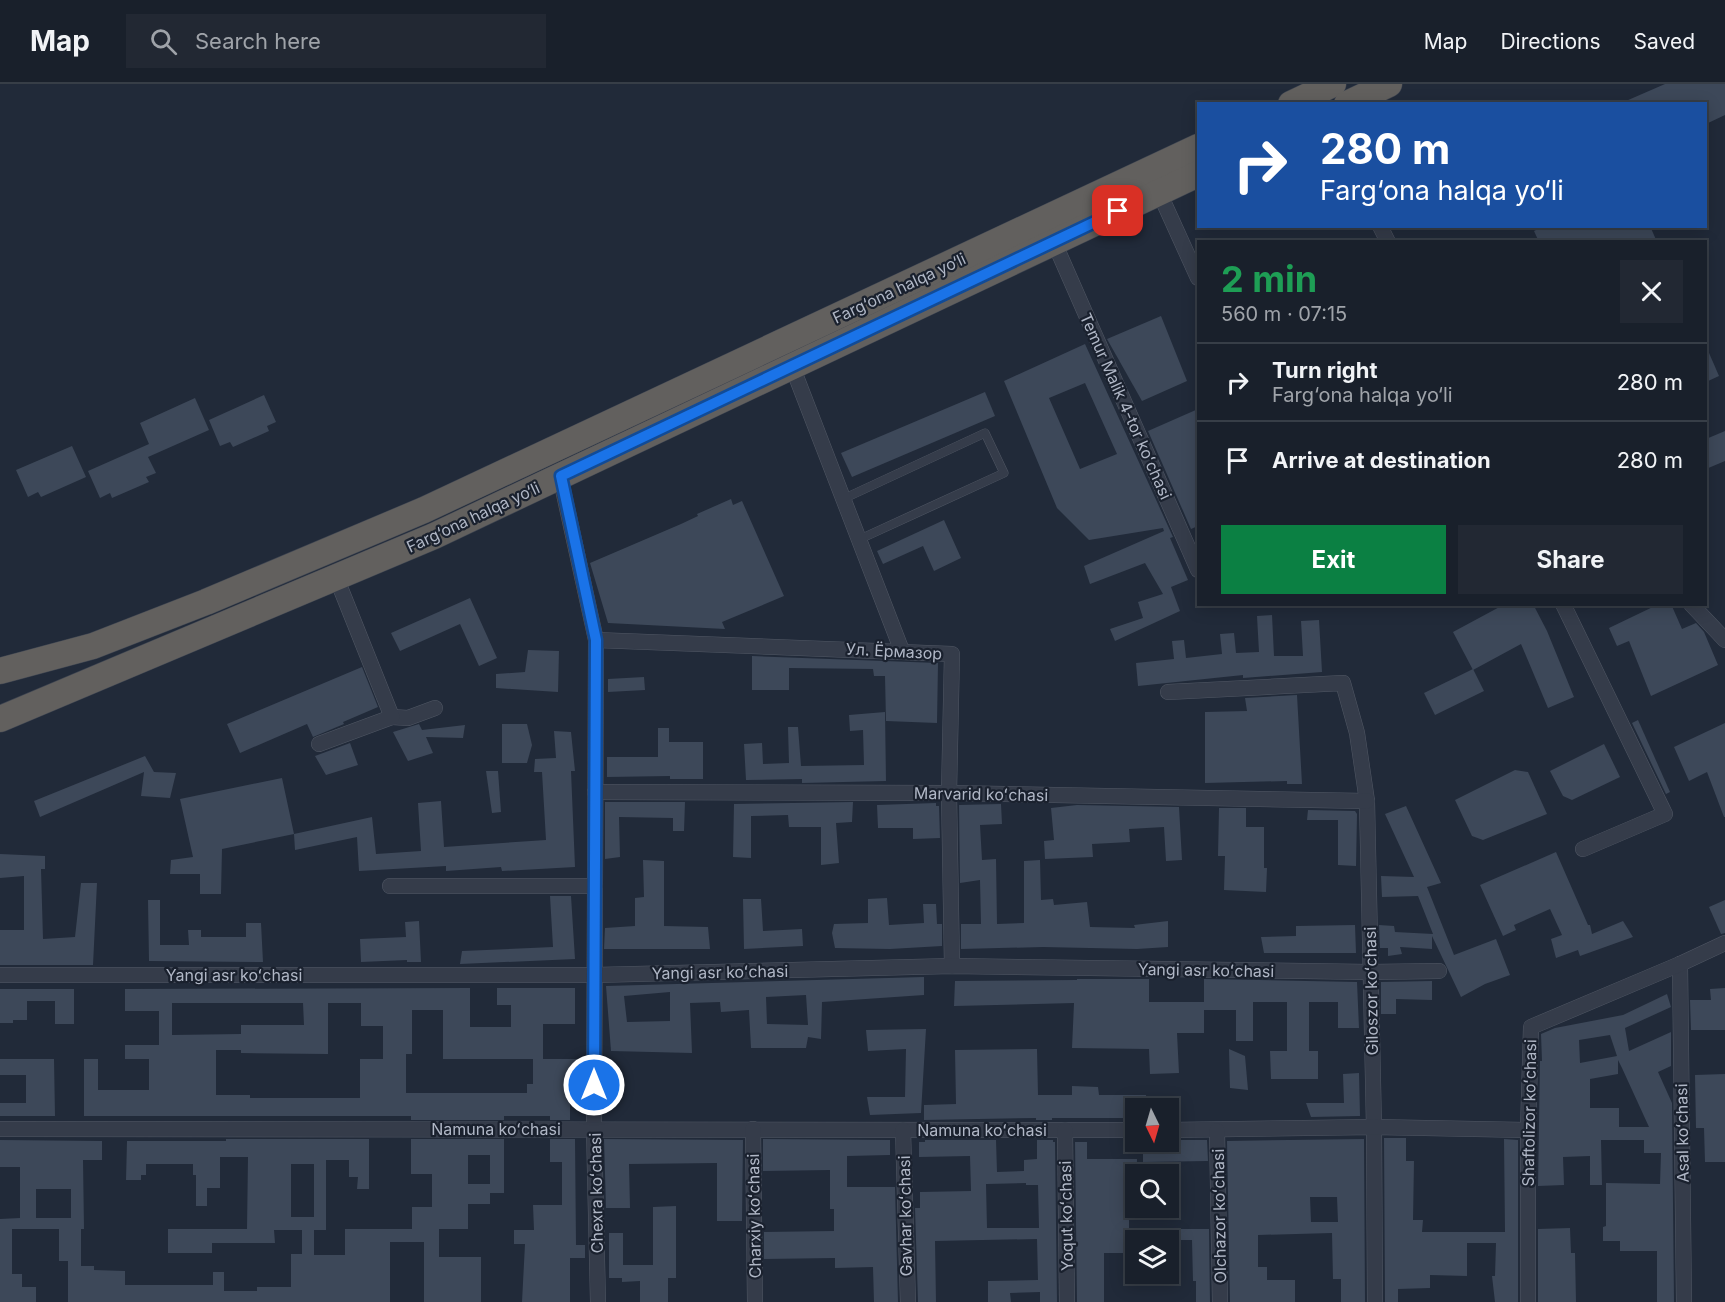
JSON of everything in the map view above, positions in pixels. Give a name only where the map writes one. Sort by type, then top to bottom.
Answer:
[{"type":"highway","points":[[1295,102],[1333,84]]},
{"type":"highway","points":[[1351,102],[1389,84]]},
{"type":"highway","name":"Farg‘ona halqa yo‘li","points":[[0,671],[93,646],[206,602],[424,510],[1197,147]]},
{"type":"highway","name":"Farg‘ona halqa yo‘li","points":[[0,719],[434,536],[1197,174]]},
{"type":"street","points":[[1160,192],[1197,276]]},
{"type":"street","name":"Temur Malik 4-tor koʻchasi","points":[[1054,242],[1197,568]]},
{"type":"street","points":[[792,366],[902,651]]},
{"type":"street","name":"Chexra koʻchasi","points":[[561,476],[596,640],[594,1129],[598,1302]]},
{"type":"street","points":[[336,577],[392,717]]},
{"type":"street","points":[[1564,606],[1665,814],[1583,849]]},
{"type":"street","points":[[1692,606],[1725,640]]},
{"type":"street","name":"Ул. Ёрмазор","points":[[596,640],[952,654],[949,793],[952,966]]},
{"type":"street","name":"Giloszor koʻchasi","points":[[1168,692],[1343,683],[1357,733],[1367,801],[1375,1302]]},
{"type":"street","points":[[319,744],[392,717],[408,718],[435,708]]},
{"type":"street","name":"Marvarid koʻchasi","points":[[595,792],[949,793],[1367,801]]},
{"type":"street","points":[[390,886],[595,886]]},
{"type":"street","name":"Shaftolizor koʻchasi","points":[[1528,1302],[1528,1130],[1531,1027],[1725,943]]},
{"type":"street","name":"Asal koʻchasi","points":[[1680,964],[1684,1302]]},
{"type":"street","name":"Yangi asr koʻchasi","points":[[0,975],[595,975],[952,966],[1439,971]]},
{"type":"street","points":[[1179,1130],[1374,1127],[1528,1130]]},
{"type":"street","name":"Namuna koʻchasi","points":[[0,1129],[1125,1130]]},
{"type":"street","name":"Charxiy koʻchasi","points":[[753,1129],[755,1302]]},
{"type":"street","name":"Gavhar koʻchasi","points":[[903,1130],[908,1302]]},
{"type":"street","name":"Yoqut koʻchasi","points":[[1065,1130],[1067,1302]]},
{"type":"street","name":"Olchazor koʻchasi","points":[[1217,1131],[1220,1302]]},
{"type":"lane","points":[[842,499],[986,433],[1004,474],[858,540]]},
{"type":"building","points":[[1665,84],[1725,84],[1725,115],[1707,124],[1707,102],[1624,102]]},
{"type":"building","points":[[1540,228],[1651,228],[1656,240],[1538,240],[1534,231]]},
{"type":"building","points":[[1161,316],[1187,381],[1142,401],[1107,339]]},
{"type":"building","points":[[1085,344],[1173,537],[1170,538],[1188,580],[1171,587],[1180,611],[1115,641],[1110,629],[1143,618],[1138,602],[1163,594],[1145,563],[1090,584],[1084,566],[1164,531],[1163,528],[1089,540],[1057,508],[1004,381]],"holes":[[[1085,383],[1117,454],[1080,469],[1049,398]]]},
{"type":"building","points":[[1707,348],[1719,376],[1707,382]]},
{"type":"building","points":[[985,392],[995,416],[852,477],[841,453]]},
{"type":"building","points":[[264,395],[276,422],[267,426],[269,431],[233,447],[230,442],[220,446],[209,420]]},
{"type":"building","points":[[195,398],[209,430],[148,457],[156,473],[146,477],[149,482],[112,498],[110,493],[100,498],[88,471],[149,444],[140,423]]},
{"type":"building","points":[[1197,409],[1197,526],[1191,529],[1148,431]]},
{"type":"building","points":[[1725,431],[1725,461],[1707,469],[1707,439]]},
{"type":"building","points":[[72,446],[86,477],[41,497],[38,492],[28,497],[16,470]]},
{"type":"building","points":[[731,499],[733,505],[742,501],[784,596],[722,622],[725,629],[608,623],[590,563],[681,524]]},
{"type":"building","points":[[944,520],[961,558],[934,571],[923,546],[883,564],[877,551]]},
{"type":"building","points":[[470,598],[497,658],[479,666],[460,624],[400,651],[391,633]]},
{"type":"building","points":[[1501,606],[1534,606],[1547,631],[1574,697],[1548,708],[1521,644],[1473,670],[1453,632]]},
{"type":"building","points":[[1655,606],[1672,606],[1682,629],[1696,623],[1704,632],[1718,665],[1651,696],[1629,641],[1617,646],[1609,628]]},
{"type":"building","points":[[1272,615],[1274,656],[1303,656],[1301,621],[1319,620],[1322,672],[1243,678],[1243,675],[1138,686],[1136,663],[1174,659],[1172,641],[1184,640],[1186,658],[1222,654],[1220,634],[1234,633],[1236,653],[1259,652],[1257,616]]},
{"type":"building","points":[[528,650],[559,651],[558,692],[496,688],[496,674],[525,672]]},
{"type":"building","points":[[752,656],[938,663],[937,723],[886,721],[885,676],[874,676],[873,669],[789,668],[789,690],[752,690]]},
{"type":"building","points":[[362,667],[378,707],[313,737],[307,724],[240,753],[227,724]]},
{"type":"building","points":[[1473,669],[1484,691],[1435,715],[1424,693]]},
{"type":"building","points":[[644,677],[645,690],[608,692],[608,679]]},
{"type":"building","points":[[1297,695],[1302,784],[1287,784],[1287,781],[1205,783],[1205,712],[1247,711],[1245,698]]},
{"type":"building","points":[[885,712],[886,781],[802,783],[802,779],[746,780],[744,744],[762,743],[763,764],[789,763],[788,727],[798,727],[801,766],[864,765],[863,730],[850,731],[849,715]]},
{"type":"building","points":[[1638,720],[1670,792],[1666,794],[1632,723]]},
{"type":"building","points":[[1725,723],[1724,817],[1707,772],[1689,781],[1674,747]]},
{"type":"building","points":[[419,724],[422,730],[465,725],[463,738],[426,737],[433,753],[408,761],[393,732]]},
{"type":"building","points":[[502,724],[527,724],[532,745],[527,763],[502,763]]},
{"type":"building","points":[[658,728],[669,728],[669,742],[703,742],[703,779],[670,779],[670,776],[607,777],[607,757],[658,757]]},
{"type":"building","points":[[554,731],[571,732],[575,771],[571,771],[575,867],[502,871],[501,867],[446,871],[446,866],[359,871],[357,837],[295,850],[294,834],[372,817],[376,854],[421,851],[418,803],[441,801],[444,847],[546,840],[542,772],[534,772],[535,759],[556,758]]},
{"type":"building","points":[[350,743],[358,765],[326,775],[315,756]]},
{"type":"building","points":[[1604,744],[1620,777],[1572,800],[1563,796],[1550,771]]},
{"type":"building","points":[[145,756],[154,772],[176,773],[170,798],[141,796],[144,772],[40,817],[34,801]]},
{"type":"building","points":[[1515,770],[1528,772],[1547,814],[1483,840],[1472,836],[1455,800]]},
{"type":"building","points":[[486,771],[498,771],[501,812],[492,813]]},
{"type":"building","points":[[282,778],[294,834],[222,849],[221,894],[200,894],[200,874],[170,874],[171,860],[193,857],[180,799]]},
{"type":"building","points":[[605,802],[685,802],[684,831],[673,831],[673,818],[619,817],[620,857],[605,859]]},
{"type":"building","points":[[853,802],[852,822],[836,823],[839,863],[821,865],[821,827],[789,827],[788,815],[751,816],[751,858],[733,857],[734,804]]},
{"type":"building","points":[[936,803],[936,806],[939,806],[940,838],[913,839],[913,828],[878,828],[877,805]]},
{"type":"building","points":[[1001,804],[1002,824],[980,825],[982,860],[996,859],[997,924],[1024,923],[1024,861],[1040,860],[1041,900],[1053,899],[1054,905],[1087,902],[1090,927],[1135,928],[1134,925],[1168,921],[1168,947],[961,949],[961,924],[981,924],[980,880],[960,883],[959,805]]},
{"type":"building","points":[[1077,805],[1179,807],[1182,860],[1166,861],[1164,827],[1129,829],[1130,842],[1092,844],[1093,857],[1045,859],[1044,841],[1054,840],[1051,808]]},
{"type":"building","points":[[1406,806],[1441,883],[1427,887],[1454,955],[1496,939],[1510,975],[1485,984],[1461,997],[1432,936],[1432,949],[1400,947],[1402,954],[1388,956],[1388,948],[1380,948],[1379,925],[1394,926],[1395,932],[1433,934],[1418,896],[1382,897],[1381,876],[1414,877],[1385,814]]},
{"type":"building","points":[[1219,808],[1246,808],[1246,827],[1264,827],[1266,892],[1224,890],[1225,856],[1218,856]]},
{"type":"building","points":[[1308,810],[1355,811],[1357,814],[1356,866],[1338,865],[1338,820],[1307,820]]},
{"type":"building","points":[[1556,852],[1592,934],[1623,921],[1633,937],[1580,956],[1578,950],[1556,958],[1551,939],[1562,935],[1550,909],[1514,925],[1516,930],[1503,936],[1480,885]]},
{"type":"building","points":[[0,854],[45,856],[45,869],[41,869],[43,939],[75,937],[81,883],[97,883],[93,965],[0,965],[0,930],[24,930],[24,876],[0,878]]},
{"type":"building","points":[[643,860],[664,861],[664,926],[708,927],[710,949],[604,949],[605,928],[635,926],[635,898],[644,897]]},
{"type":"building","points":[[550,896],[571,896],[575,959],[460,964],[462,951],[553,947]]},
{"type":"building","points":[[887,898],[889,925],[924,923],[923,904],[936,904],[937,924],[942,924],[942,946],[890,949],[835,948],[832,933],[834,924],[868,923],[868,899]]},
{"type":"building","points":[[743,899],[761,899],[763,931],[802,929],[803,946],[744,949]]},
{"type":"building","points":[[148,900],[160,900],[160,945],[189,945],[188,930],[201,930],[201,937],[246,937],[246,923],[261,923],[263,962],[149,961]]},
{"type":"building","points":[[1725,900],[1725,933],[1721,934],[1709,907]]},
{"type":"building","points":[[419,921],[421,962],[407,962],[407,960],[361,962],[360,939],[406,937],[405,922]]},
{"type":"building","points":[[1355,925],[1356,953],[1264,953],[1261,937],[1296,936],[1296,926]]},
{"type":"building","points":[[924,977],[924,995],[822,1002],[821,1039],[808,1037],[806,1048],[751,1048],[749,1010],[721,1012],[720,1002],[690,1003],[692,1053],[611,1051],[606,986]],"holes":[[[670,992],[670,1021],[627,1022],[624,996]],[[806,995],[808,1025],[767,1024],[766,997]]]},
{"type":"building","points":[[1149,979],[1149,1002],[1204,1002],[1204,979],[1357,982],[1359,1028],[1338,1028],[1338,1002],[1309,1002],[1309,1051],[1318,1051],[1318,1079],[1271,1079],[1270,1051],[1287,1051],[1287,1002],[1253,1002],[1253,1041],[1236,1041],[1236,1010],[1204,1010],[1204,1033],[1177,1033],[1179,1073],[1150,1074],[1149,1049],[1072,1048],[1074,1003],[954,1006],[955,981]]},
{"type":"building","points":[[1432,981],[1432,1000],[1396,999],[1396,1014],[1381,1014],[1381,982]]},
{"type":"building","points":[[470,988],[470,1027],[511,1027],[511,1005],[497,1005],[497,988],[575,988],[575,1024],[543,1024],[543,1059],[577,1059],[577,1073],[570,1073],[570,1120],[550,1120],[550,1116],[504,1116],[504,1120],[411,1120],[411,1116],[84,1116],[84,1059],[98,1059],[98,1090],[149,1090],[149,1059],[125,1059],[125,1045],[159,1045],[159,1011],[125,1011],[125,989]],"holes":[[[172,1003],[303,1003],[304,1025],[241,1025],[241,1034],[172,1035]],[[328,1003],[361,1003],[361,1026],[383,1026],[383,1059],[360,1059],[360,1098],[250,1098],[250,1095],[216,1095],[216,1050],[241,1050],[241,1053],[328,1054]],[[412,1010],[443,1010],[443,1059],[533,1059],[533,1084],[527,1084],[527,1093],[406,1093],[406,1054],[412,1054]]]},
{"type":"building","points":[[1725,988],[1725,1030],[1691,1030],[1690,1000],[1711,1000],[1710,989]]},
{"type":"building","points":[[0,989],[74,989],[74,1024],[55,1024],[55,1001],[27,1001],[27,1020],[0,1023]]},
{"type":"building","points":[[1667,994],[1671,1007],[1625,1028],[1629,1051],[1671,1032],[1671,1066],[1658,1072],[1672,1103],[1674,1302],[1657,1302],[1657,1251],[1620,1251],[1620,1241],[1603,1241],[1603,1227],[1606,1226],[1606,1183],[1660,1184],[1661,1153],[1644,1153],[1644,1140],[1601,1140],[1602,1185],[1590,1185],[1590,1156],[1563,1157],[1564,1185],[1538,1186],[1541,1034],[1555,1028],[1623,1015]],"holes":[[[1610,1035],[1617,1056],[1580,1063],[1579,1040]],[[1618,1060],[1622,1068],[1649,1127],[1619,1127],[1619,1108],[1590,1108],[1590,1079],[1618,1074]]]},
{"type":"building","points":[[926,1029],[921,1113],[870,1115],[867,1097],[905,1097],[906,1049],[868,1051],[866,1030]]},
{"type":"building","points":[[1037,1049],[1038,1095],[1072,1095],[1072,1086],[1098,1087],[1099,1095],[1146,1095],[1146,1098],[1125,1098],[1125,1118],[924,1120],[924,1105],[956,1104],[955,1050]]},
{"type":"building","points":[[1229,1049],[1245,1056],[1248,1090],[1230,1088]]},
{"type":"building","points":[[0,1059],[54,1059],[55,1116],[0,1116],[0,1103],[26,1103],[26,1075],[0,1075]]},
{"type":"building","points":[[1359,1073],[1360,1116],[1311,1117],[1306,1103],[1344,1103],[1343,1074]]},
{"type":"building","points":[[1725,1074],[1725,1162],[1705,1162],[1704,1128],[1696,1128],[1695,1075]]},
{"type":"building","points":[[1384,1138],[1406,1138],[1406,1161],[1414,1161],[1413,1220],[1423,1220],[1422,1232],[1505,1232],[1504,1139],[1518,1140],[1518,1302],[1495,1302],[1492,1276],[1495,1276],[1496,1243],[1467,1243],[1467,1276],[1430,1275],[1430,1288],[1398,1289],[1398,1302],[1385,1302]]},
{"type":"building","points":[[226,1139],[369,1139],[369,1189],[357,1189],[358,1177],[349,1177],[349,1160],[326,1160],[326,1230],[314,1230],[314,1255],[345,1255],[345,1229],[412,1229],[412,1207],[432,1207],[432,1174],[411,1174],[411,1139],[504,1139],[504,1193],[490,1193],[490,1204],[468,1204],[468,1229],[439,1229],[439,1257],[481,1257],[481,1302],[424,1302],[424,1242],[390,1242],[390,1302],[68,1302],[68,1261],[59,1261],[59,1229],[12,1229],[12,1274],[22,1274],[22,1287],[36,1287],[36,1302],[0,1302],[0,1219],[20,1218],[20,1167],[0,1167],[0,1140],[102,1141],[102,1160],[83,1160],[84,1229],[81,1229],[81,1266],[94,1266],[94,1270],[125,1271],[125,1285],[213,1285],[213,1272],[224,1272],[224,1291],[257,1291],[257,1287],[291,1287],[291,1254],[302,1254],[302,1230],[274,1230],[275,1243],[212,1243],[212,1253],[168,1253],[168,1229],[247,1229],[248,1157],[220,1157],[220,1188],[207,1188],[207,1206],[196,1206],[196,1175],[193,1175],[193,1164],[146,1164],[146,1175],[141,1175],[141,1180],[126,1180],[127,1141],[226,1141]],"holes":[[[468,1155],[490,1155],[490,1184],[468,1184]],[[291,1164],[314,1164],[314,1217],[291,1217]],[[36,1189],[71,1189],[71,1218],[36,1218]]]},
{"type":"building","points":[[550,1139],[575,1139],[576,1245],[585,1245],[585,1258],[570,1258],[570,1302],[522,1302],[525,1244],[514,1244],[514,1230],[534,1230],[533,1205],[562,1205],[562,1162],[550,1162]]},
{"type":"building","points":[[604,1139],[743,1140],[742,1221],[717,1221],[717,1163],[629,1164],[630,1208],[606,1208]]},
{"type":"building","points":[[763,1139],[890,1140],[890,1155],[847,1156],[847,1187],[895,1187],[898,1302],[874,1302],[873,1267],[835,1268],[835,1258],[764,1259],[764,1232],[834,1231],[834,1209],[830,1209],[830,1170],[763,1171]]},
{"type":"building","points":[[1364,1139],[1365,1302],[1341,1302],[1341,1279],[1333,1279],[1332,1233],[1258,1235],[1258,1267],[1267,1267],[1267,1280],[1295,1280],[1295,1302],[1230,1302],[1227,1141]],"holes":[[[1310,1197],[1337,1197],[1338,1222],[1311,1222]]]},
{"type":"building","points":[[925,1140],[996,1140],[997,1172],[1024,1171],[1024,1160],[1037,1159],[1037,1140],[1055,1142],[1057,1302],[1040,1302],[1040,1292],[1010,1293],[1011,1302],[988,1302],[988,1281],[1038,1280],[1037,1239],[935,1241],[936,1302],[918,1302],[915,1208],[920,1208],[920,1192],[971,1191],[970,1156],[919,1157],[919,1142],[925,1142]],"holes":[[[1026,1183],[1026,1185],[1038,1185],[1039,1228],[987,1228],[986,1184]]]},
{"type":"building","points":[[1179,1140],[1207,1140],[1208,1161],[1143,1162],[1143,1152],[1179,1152]]},
{"type":"building","points":[[1075,1142],[1087,1142],[1087,1159],[1137,1159],[1137,1164],[1125,1164],[1125,1218],[1129,1218],[1129,1229],[1209,1229],[1210,1302],[1196,1302],[1192,1240],[1179,1240],[1179,1230],[1125,1230],[1125,1253],[1104,1253],[1104,1302],[1077,1302]]},
{"type":"building","points":[[676,1206],[676,1278],[668,1278],[668,1302],[640,1302],[640,1281],[622,1282],[622,1278],[609,1278],[609,1233],[623,1233],[623,1265],[653,1265],[653,1207]]},
{"type":"building","points":[[1570,1228],[1571,1253],[1575,1253],[1576,1302],[1538,1302],[1538,1229]]},
{"type":"route","points":[[594,1085],[596,640],[561,476],[1118,211]]}]
